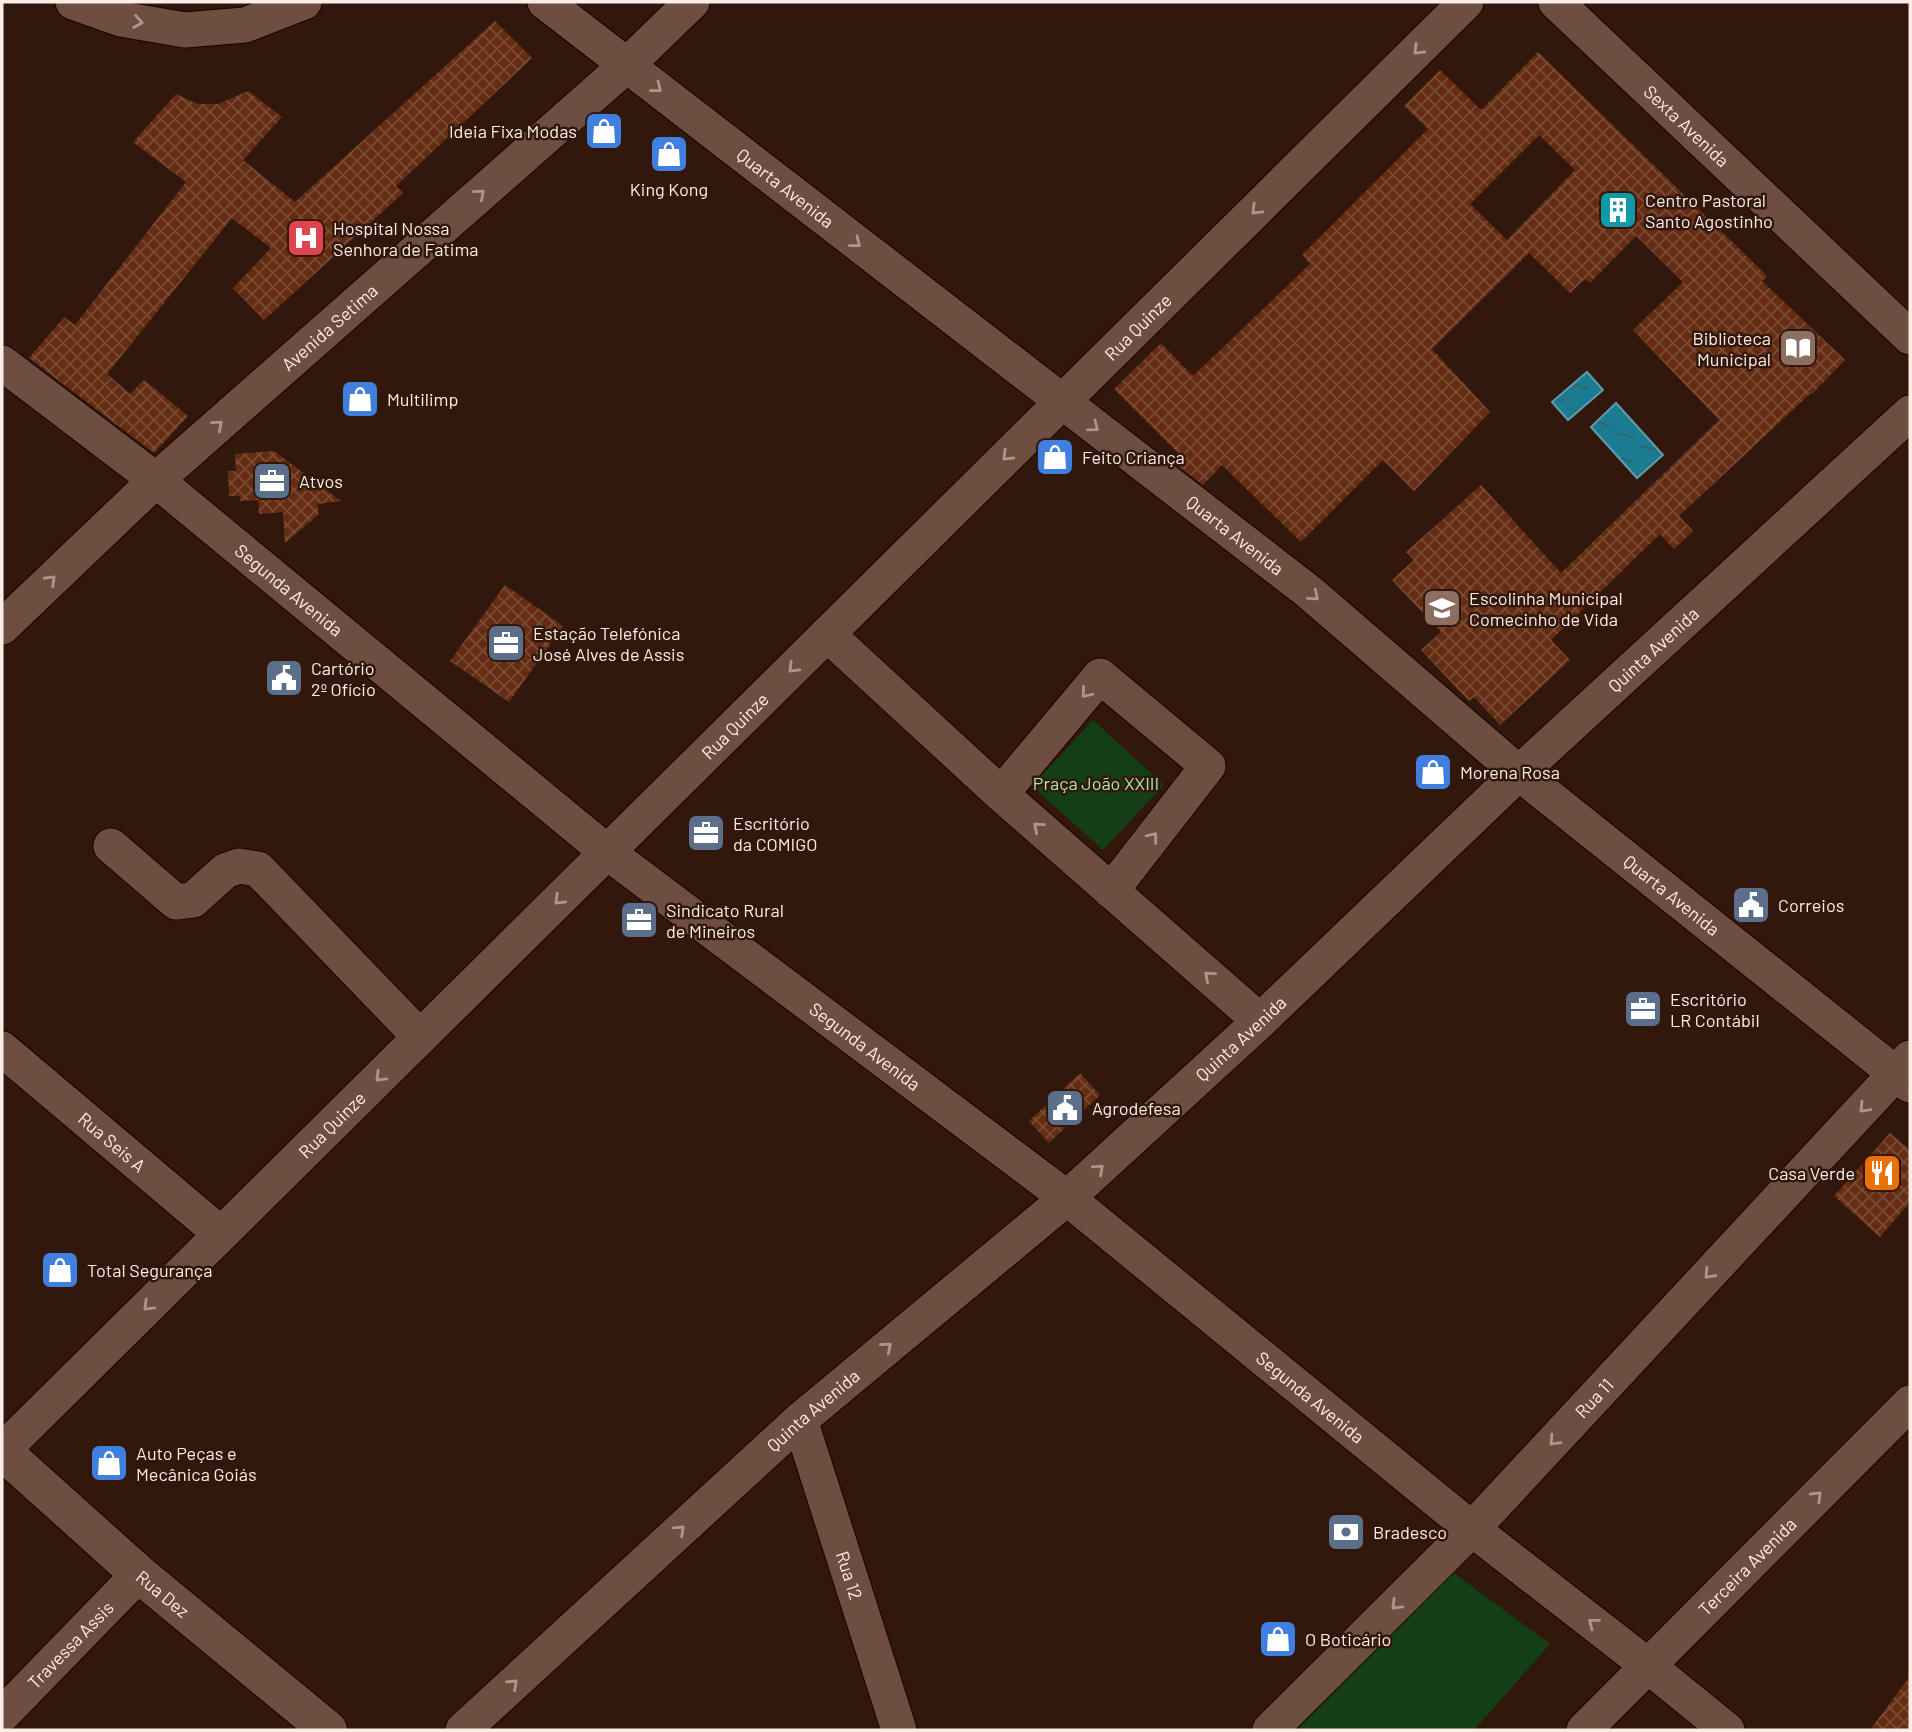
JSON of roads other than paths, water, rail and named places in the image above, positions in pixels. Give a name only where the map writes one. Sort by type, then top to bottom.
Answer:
[{"type":"street","points":[[73,2],[121,19],[185,30],[245,26],[304,2]]},
{"type":"street","name":"Quarta Avenida","points":[[545,2],[1310,592],[1520,773],[1906,1072]]},
{"type":"street","name":"Avenida Setima","points":[[2,628],[156,480],[626,65],[692,2]]},
{"type":"street","name":"Rua Quinze","points":[[2,1451],[1466,2]]},
{"type":"street","name":"Sexta Avenida","points":[[1556,2],[1910,337]]},
{"type":"street","name":"Segunda Avenida","points":[[2,363],[156,480],[607,852],[1067,1198],[1472,1529],[1727,1730]]},
{"type":"street","name":"Quinta Avenida","points":[[463,1730],[800,1420],[1067,1198],[1260,1021],[1520,773],[1910,413]]},
{"type":"street","points":[[827,634],[1001,794],[1260,1021]]},
{"type":"street","points":[[1001,794],[1100,676],[1208,766],[1111,891]]},
{"type":"street","points":[[111,846],[176,902],[193,900],[225,870],[239,866],[258,869],[420,1037]]},
{"type":"street","name":"Rua Seis A","points":[[2,1049],[221,1234]]},
{"type":"street","name":"Rua 11","points":[[1270,1730],[1472,1529],[1906,1072]]},
{"type":"street","name":"Terceira Avenida","points":[[1584,1730],[1910,1403]]},
{"type":"street","name":"Rua 12","points":[[800,1420],[899,1730]]},
{"type":"street","name":"Rua Dez","points":[[2,1451],[139,1574],[328,1730]]},
{"type":"street","name":"Travessa Assis","points":[[2,1715],[139,1574]]},
{"type":"water","points":[[1587,372],[1603,390],[1568,420],[1552,402]]},
{"type":"water","points":[[1616,403],[1663,455],[1637,478],[1591,427]]},
{"type":"place","name":"Ideia Fixa Modas","points":[[604,131]]},
{"type":"place","name":"King Kong","points":[[669,154]]},
{"type":"place","name":"Centro Pastoral Santo Agostinho","points":[[1618,210]]},
{"type":"place","name":"Hospital Nossa Senhora de Fatima","points":[[306,238]]},
{"type":"place","name":"Biblioteca Municipal","points":[[1798,348]]},
{"type":"place","name":"Multilimp","points":[[360,399]]},
{"type":"place","name":"Feito Criança","points":[[1055,457]]},
{"type":"place","name":"Atvos","points":[[272,481]]},
{"type":"place","name":"Escolinha Municipal Comecinho de Vida","points":[[1442,608]]},
{"type":"place","name":"Estação Telefónica José Alves de Assis","points":[[506,643]]},
{"type":"place","name":"Cartório 2º Ofício","points":[[284,678]]},
{"type":"place","name":"Morena Rosa","points":[[1433,772]]},
{"type":"place","name":"Escritório da COMIGO","points":[[706,833]]},
{"type":"place","name":"Correios","points":[[1751,905]]},
{"type":"place","name":"Sindicato Rural de Mineiros","points":[[639,920]]},
{"type":"place","name":"Escritório LR Contábil","points":[[1643,1009]]},
{"type":"place","name":"Agrodefesa","points":[[1065,1108]]},
{"type":"place","name":"Casa Verde","points":[[1882,1173]]},
{"type":"place","name":"Total Segurança","points":[[60,1270]]},
{"type":"place","name":"Auto Peças e Mecânica Goiás","points":[[109,1463]]},
{"type":"place","name":"Bradesco","points":[[1346,1532]]},
{"type":"place","name":"O Boticário","points":[[1278,1639]]},
{"type":"park label","name":"Praça João XXIII","points":[[1096,783]]}]
